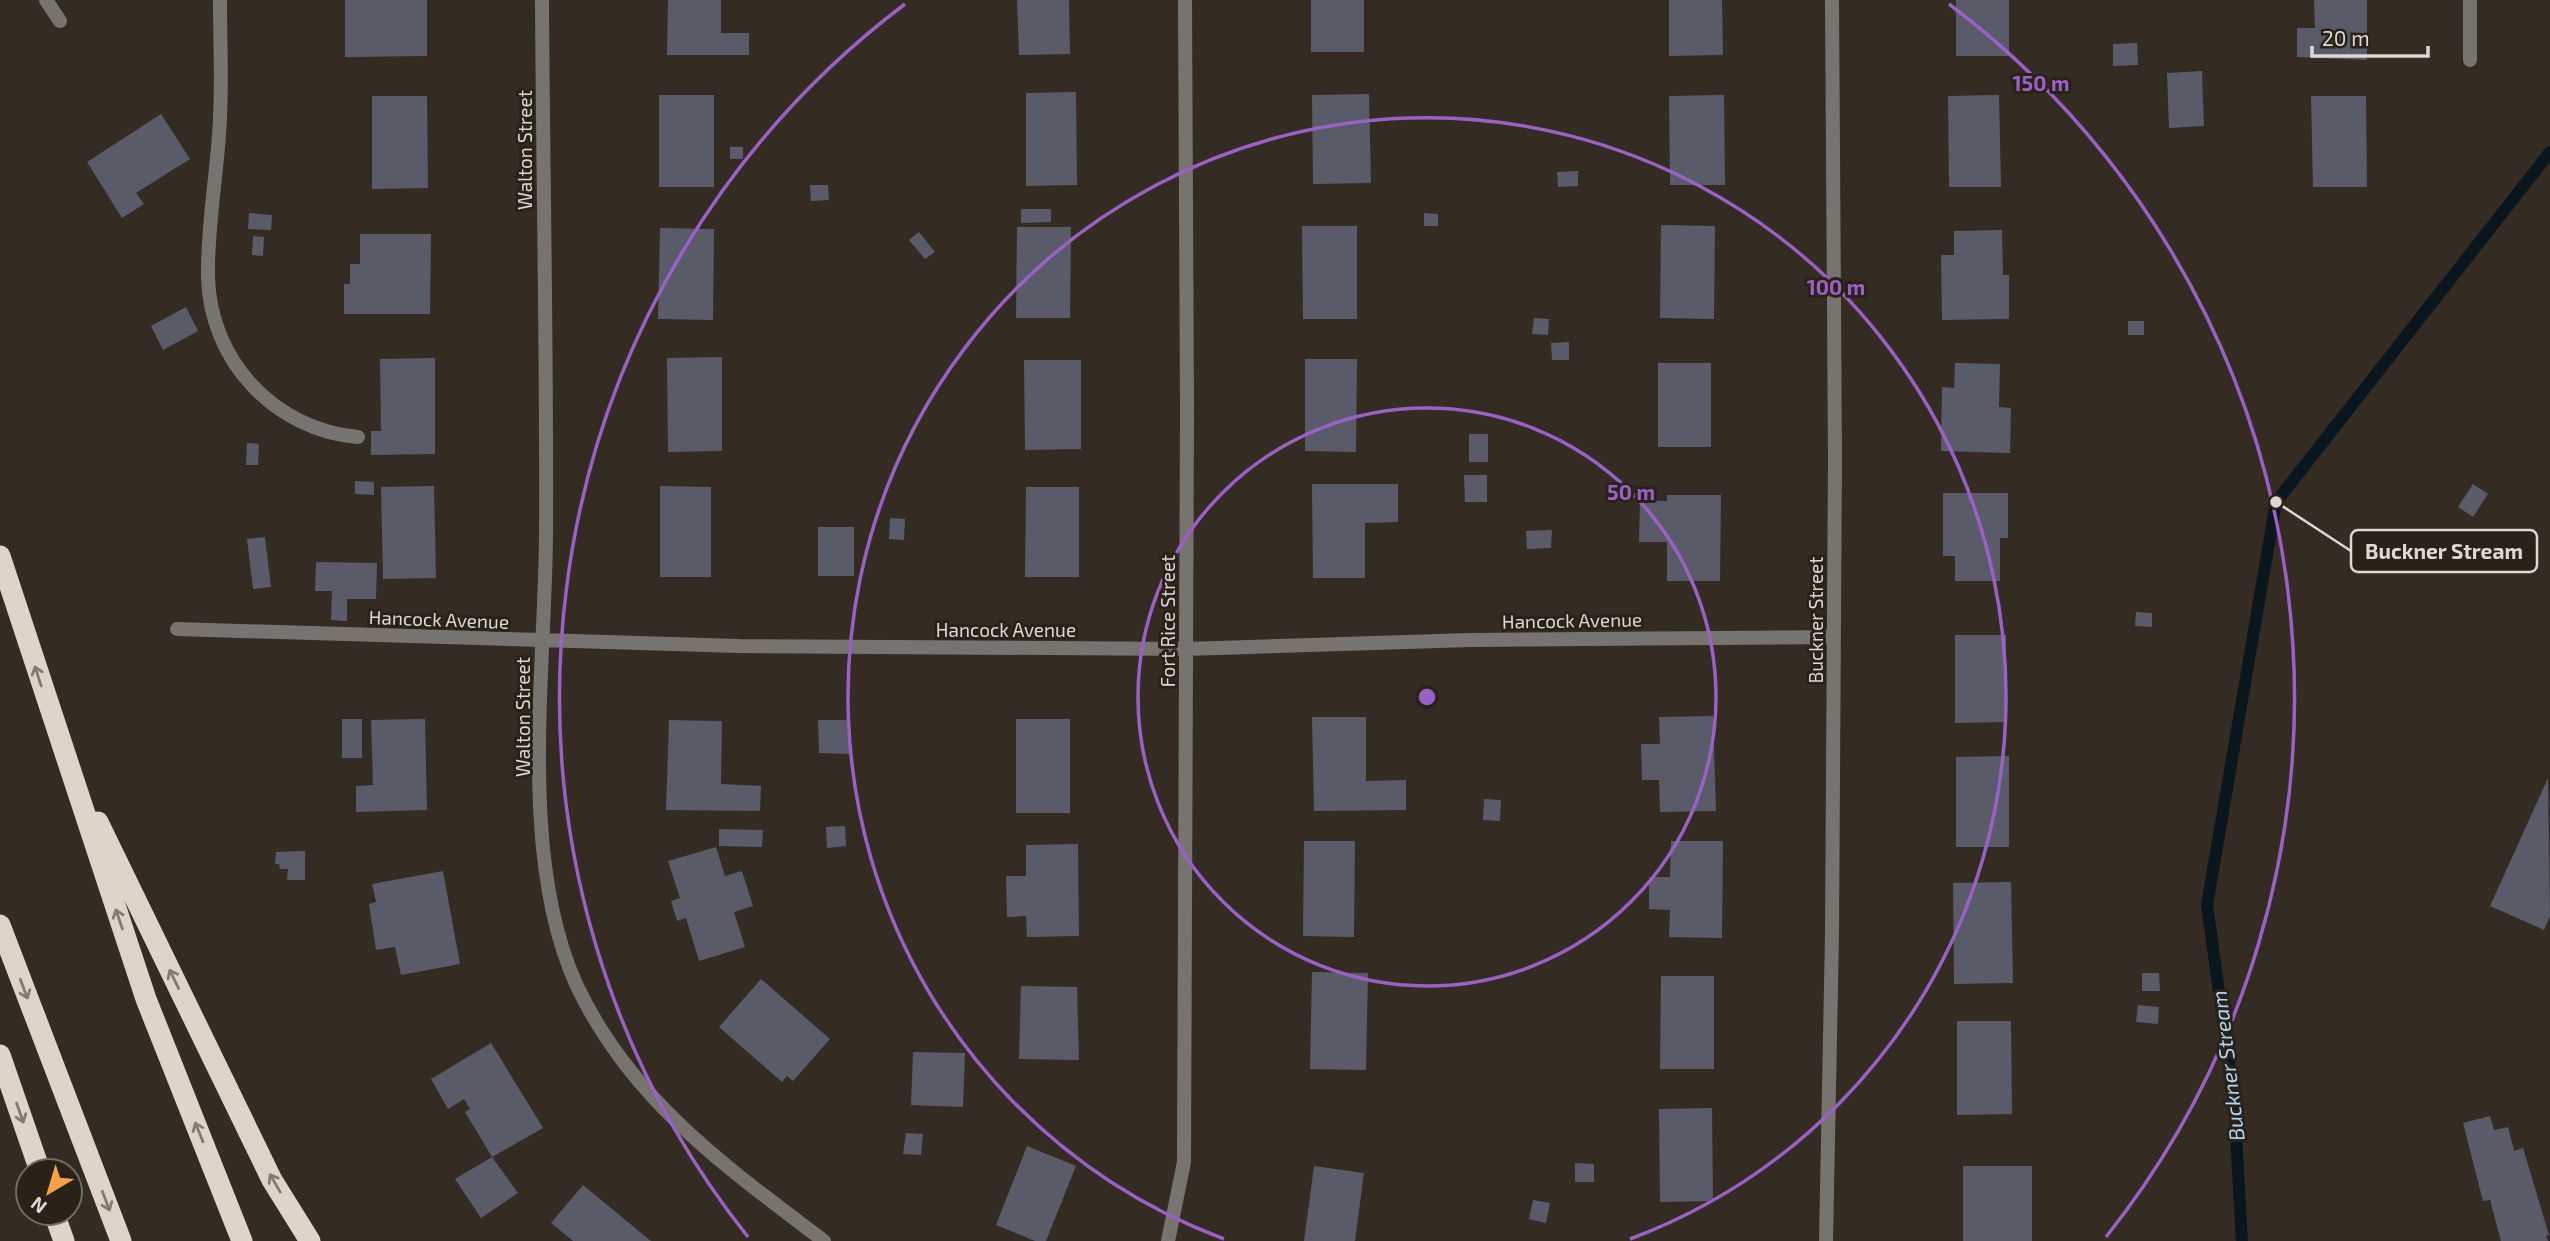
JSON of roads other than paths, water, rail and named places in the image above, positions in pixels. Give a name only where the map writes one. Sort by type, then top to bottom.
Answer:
[{"type":"highway","points":[[0,556],[146,999],[242,1241]]},
{"type":"highway","points":[[59,741],[272,1180],[310,1241]]},
{"type":"highway","points":[[0,925],[121,1241]]},
{"type":"highway","points":[[0,1055],[35,1157]]},
{"type":"street","points":[[46,0],[60,21]]},
{"type":"street","points":[[220,0],[220,116],[208,278],[213,312],[227,352],[250,386],[279,410],[314,427],[358,437]]},
{"type":"street","name":"Walton Street","points":[[542,0],[546,539],[541,809],[547,880],[557,929],[577,985],[618,1056],[662,1109],[712,1157],[824,1241]]},
{"type":"street","name":"Fort Rice Street","points":[[1168,1241],[1184,1162],[1185,0]]},
{"type":"street","name":"Buckner Street","points":[[1826,1241],[1834,637],[1832,0]]},
{"type":"street","points":[[2470,0],[2470,60]]},
{"type":"street","name":"Hancock Avenue","points":[[177,629],[542,642],[1186,649],[1471,640],[1834,637]]},
{"type":"waterway","name":"Buckner Stream","points":[[2242,1241],[2234,1100],[2207,905],[2276,502],[2550,152]]},
{"type":"place","name":"Buckner Stream","points":[[2276,502]]}]
